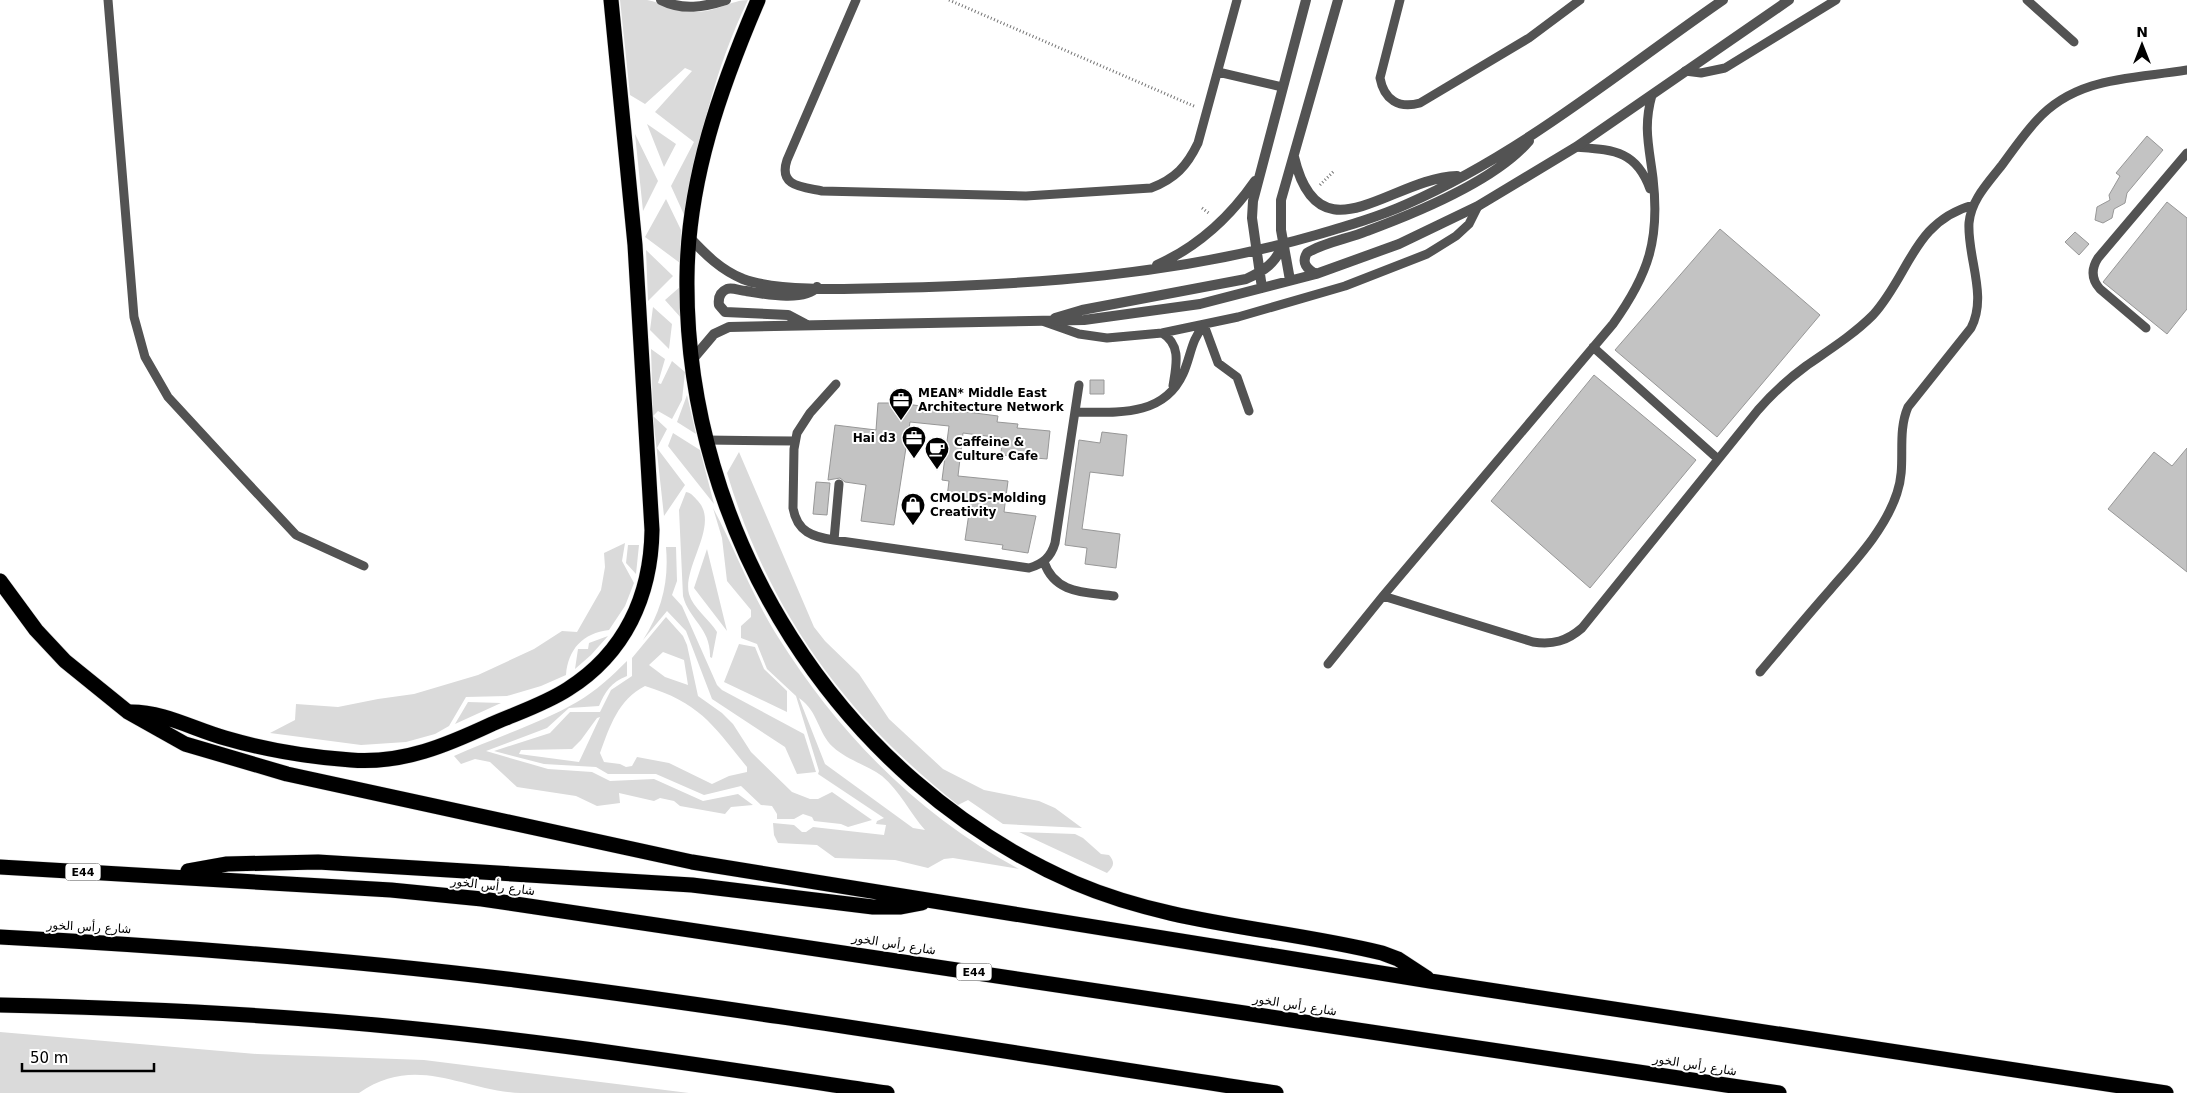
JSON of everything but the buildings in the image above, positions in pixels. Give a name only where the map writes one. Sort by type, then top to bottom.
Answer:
[{"type":"highway","points":[[128,712],[155,714],[223,738],[261,747],[352,760],[390,760],[435,750],[555,696],[598,666],[624,636],[644,591],[652,550],[652,530],[635,245],[612,0]]},
{"type":"highway","points":[[758,0],[716,105],[695,193],[687,274],[692,360],[704,440],[747,558],[784,628],[830,693],[871,742],[907,776],[948,809],[1041,867],[1107,895],[1174,915],[1382,952],[1398,959],[1430,981]]},
{"type":"highway","points":[[0,581],[36,630],[65,661],[128,712],[186,744],[287,774],[692,862],[1430,981],[2166,1093]]},
{"type":"highway","points":[[165,876],[227,864],[318,862],[692,885],[873,907],[901,907],[928,900]]},
{"type":"highway","name":"شارع رأس الخور","points":[[0,867],[391,890],[538,906],[1779,1093]]},
{"type":"highway","name":"شارع رأس الخور","points":[[0,937],[248,952],[514,980],[646,998],[1276,1093]]},
{"type":"highway","points":[[0,1005],[203,1012],[414,1028],[607,1051],[887,1093]]},
{"type":"street","points":[[661,0],[690,8],[709,6],[726,0]]},
{"type":"street","points":[[1262,288],[1252,218],[1253,202],[1258,176],[1306,0]]},
{"type":"street","points":[[1290,280],[1283,244],[1281,200],[1338,0]]},
{"type":"street","points":[[690,238],[718,265],[744,279],[772,285],[817,287],[932,287],[1009,283],[1142,271],[1256,251],[1349,225],[1406,204],[1460,176],[1535,135],[1723,0]]},
{"type":"street","points":[[692,360],[714,334],[729,326],[1045,322],[1113,318],[1162,311],[1232,297],[1316,274],[1399,244],[1478,206],[1576,147],[1789,0]]},
{"type":"street","points":[[1316,274],[1306,267],[1304,262],[1306,253],[1384,225],[1455,193],[1515,156],[1535,135]]},
{"type":"street","points":[[1293,155],[1299,178],[1306,191],[1322,206],[1333,211],[1355,208],[1429,180],[1460,176]]},
{"type":"street","points":[[1142,271],[1176,256],[1207,235],[1234,207],[1258,176]]},
{"type":"street","points":[[1045,322],[1082,310],[1246,279],[1259,273],[1274,261],[1283,244]]},
{"type":"street","points":[[1240,254],[1248,258],[1254,267],[1246,279]]},
{"type":"street","points":[[805,324],[788,315],[725,312],[719,305],[720,295],[732,288],[768,294],[804,295],[814,292],[817,287]]},
{"type":"lane","points":[[108,0],[134,317],[145,357],[168,397],[296,536],[364,566]]},
{"type":"lane","points":[[856,0],[784,168],[786,177],[792,184],[800,187],[831,191],[1026,196],[1151,188],[1167,182],[1180,172],[1191,158],[1207,110],[1237,0]]},
{"type":"lane","points":[[1400,0],[1380,78],[1382,89],[1388,98],[1398,104],[1409,106],[1420,103],[1529,38],[1580,0]]},
{"type":"lane","points":[[1686,71],[1701,73],[1725,68],[1836,0]]},
{"type":"lane","points":[[2028,0],[2074,42]]},
{"type":"lane","points":[[1760,672],[1861,554],[1892,505],[1900,478],[1902,421],[1908,407],[1971,328],[1977,314],[1978,300],[1969,224],[1973,205],[1983,189],[2036,120],[2068,95],[2107,80],[2187,70]]},
{"type":"lane","points":[[1218,72],[1282,87]]},
{"type":"lane","points":[[1328,664],[1626,306],[1642,275],[1656,227],[1646,126],[1652,95]]},
{"type":"lane","points":[[1576,147],[1619,152],[1629,158],[1643,172],[1655,204]]},
{"type":"lane","points":[[2146,328],[2100,288],[2093,277],[2092,271],[2098,258],[2187,153]]},
{"type":"lane","points":[[1383,596],[1533,642],[1548,643],[1563,640],[1582,628],[1772,394],[1805,366],[1855,331],[1872,316],[1887,298],[1920,242],[1932,226],[1948,214],[1973,205]]},
{"type":"lane","points":[[1045,322],[1066,331],[1093,337],[1121,337],[1162,333],[1204,325],[1345,286],[1427,254],[1456,236],[1468,224],[1478,206]]},
{"type":"lane","points":[[1075,412],[1135,411],[1158,402],[1183,374],[1193,342],[1204,325]]},
{"type":"lane","points":[[1204,325],[1218,363],[1237,377],[1249,411]]},
{"type":"lane","points":[[1162,333],[1171,340],[1176,350],[1173,387]]},
{"type":"lane","points":[[1593,347],[1718,459]]},
{"type":"lane","points":[[836,384],[802,423],[795,441],[795,518],[800,527],[808,534],[834,540],[1029,568],[1044,562],[1053,550],[1055,543],[1079,385]]},
{"type":"lane","points":[[704,440],[795,441]]},
{"type":"lane","points":[[834,540],[840,484]]},
{"type":"lane","points":[[1044,562],[1053,579],[1068,589],[1114,596]]},
{"type":"path","points":[[949,0],[1172,98],[1207,110]]},
{"type":"shaded area","points":[[620,0],[647,0],[679,10],[700,12],[748,0],[716,80],[696,161],[686,219],[671,186],[694,142],[655,112],[692,71],[685,68],[645,104],[630,95]]},
{"type":"shaded area","points":[[647,124],[676,144],[664,167]]},
{"type":"shaded area","points":[[635,134],[658,181],[643,211]]},
{"type":"shaded area","points":[[666,199],[681,230],[680,263],[645,237]]},
{"type":"shaded area","points":[[646,250],[673,276],[648,301]]},
{"type":"shaded area","points":[[681,286],[682,319],[665,300]]},
{"type":"shaded area","points":[[653,307],[672,324],[669,349],[650,330]]},
{"type":"shaded area","points":[[651,349],[665,359],[658,383],[661,384],[672,361],[685,372],[682,400],[672,419],[658,411],[653,416]]},
{"type":"shaded area","points":[[687,395],[696,434],[677,422]]},
{"type":"shaded area","points":[[653,416],[667,429],[657,448],[685,485],[664,516]]},
{"type":"shaded area","points":[[673,433],[700,450],[714,504],[668,446]]},
{"type":"shaded area","points":[[739,452],[814,627],[825,641],[859,674],[889,719],[943,769],[984,790],[1039,801],[1055,808],[1082,828],[1003,824],[968,800],[958,805],[880,735],[816,657],[789,615],[765,570],[744,523],[727,473]]},
{"type":"shaded area","points":[[686,492],[690,493],[698,501],[704,511],[703,534],[688,583],[691,599],[717,632],[712,658],[710,657],[707,639],[690,612],[683,596],[679,510]]},
{"type":"shaded area","points":[[713,508],[760,606],[778,637],[801,672],[854,739],[915,798],[948,824],[982,848],[1019,869],[953,858],[944,859],[928,868],[895,860],[835,858],[817,845],[778,843],[774,835],[773,823],[794,825],[802,832],[806,832],[813,827],[884,835],[886,825],[876,824],[877,821],[884,818],[818,774],[819,771],[796,696],[767,669],[757,644],[741,638],[741,626],[751,617],[751,610],[727,581],[722,538]],"holes":[[[799,698],[811,709],[824,735],[833,747],[882,776],[894,788],[925,830],[913,828],[825,764]]]},
{"type":"shaded area","points":[[625,543],[622,561],[634,583],[625,606],[609,630],[592,635],[578,644],[570,657],[566,675],[541,686],[507,696],[466,697],[449,726],[435,734],[406,742],[361,745],[270,733],[295,720],[296,704],[338,707],[414,694],[478,675],[534,649],[562,631],[577,632],[601,590],[605,567],[604,553]]},
{"type":"shaded area","points":[[628,545],[639,545],[636,574],[626,563]]},
{"type":"shaded area","points":[[666,547],[676,547],[677,581],[672,595],[682,606],[717,685],[722,690],[804,734],[816,772],[797,774],[785,747],[712,699],[686,631],[667,611],[643,640],[655,618],[663,595],[667,560]]},
{"type":"shaded area","points":[[707,549],[727,631],[694,588]]},
{"type":"shaded area","points":[[666,617],[683,636],[687,645],[698,696],[722,713],[733,724],[751,752],[792,792],[810,799],[818,799],[832,792],[872,820],[848,827],[841,824],[814,821],[812,817],[803,814],[794,819],[777,819],[777,814],[772,806],[761,805],[741,786],[704,795],[656,774],[608,774],[596,767],[544,764],[494,751],[550,733],[570,712],[600,712],[611,690],[632,676],[632,658]],"holes":[[[663,652],[684,660],[688,685],[665,677],[649,665]],[[645,686],[679,700],[692,708],[714,727],[747,767],[747,772],[729,776],[712,784],[669,763],[637,757],[632,766],[626,767],[620,764],[604,762],[600,753],[616,715],[636,692]],[[600,717],[579,762],[519,754],[521,750],[572,749],[597,718]]]},
{"type":"shaded area","points":[[608,636],[575,669],[578,649],[588,649],[589,643]]},
{"type":"shaded area","points":[[739,644],[755,647],[764,669],[787,691],[787,712],[724,682]]},
{"type":"shaded area","points":[[627,661],[627,676],[609,688],[599,706],[569,708],[547,728],[486,751],[548,769],[592,772],[610,781],[654,779],[703,801],[738,794],[753,805],[731,807],[725,814],[680,806],[674,801],[660,798],[654,801],[619,793],[620,803],[597,806],[576,796],[517,787],[490,762],[475,759],[461,764],[454,756],[532,724],[577,702],[604,683]]},
{"type":"shaded area","points":[[468,702],[501,703],[455,724]]},
{"type":"shaded area","points":[[1019,832],[1075,834],[1083,838],[1101,854],[1109,855],[1113,865],[1107,873]]},
{"type":"shaded area","points":[[0,1032],[257,1054],[424,1060],[689,1093],[521,1093],[499,1091],[440,1077],[420,1075],[400,1076],[380,1081],[359,1093],[0,1093]]},
{"type":"place","name":"MEAN* Middle East Architecture Network","points":[[901,421]]},
{"type":"place","name":"Hai d3","points":[[914,459]]},
{"type":"place","name":"Caffeine & Culture Cafe","points":[[937,470]]},
{"type":"place","name":"CMOLDS-Molding Creativity","points":[[913,526]]}]
